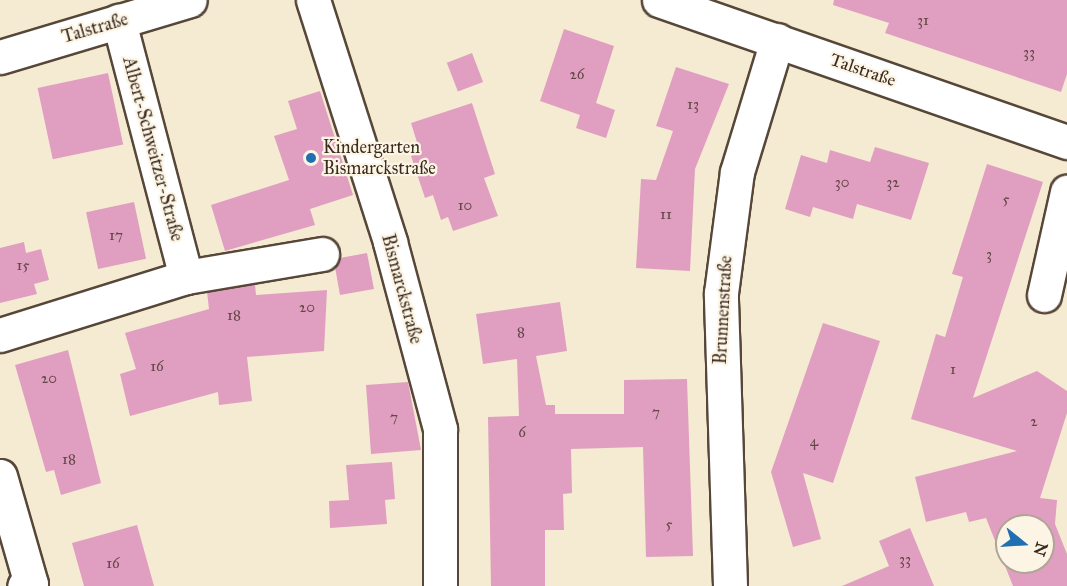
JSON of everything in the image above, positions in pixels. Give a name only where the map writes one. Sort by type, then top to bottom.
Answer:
[{"type":"street","name":"Talstraße","points":[[0,57],[190,0]]},
{"type":"street","name":"Bismarckstraße","points":[[313,0],[390,242],[440,429],[440,586]]},
{"type":"street","name":"Talstraße","points":[[659,0],[1067,142]]},
{"type":"street","name":"Albert-Schweitzer-Straße","points":[[119,21],[186,278]]},
{"type":"street","name":"Brunnenstraße","points":[[730,586],[721,293],[737,172],[777,40]]},
{"type":"street","points":[[1044,295],[1067,192]]},
{"type":"street","points":[[0,335],[186,278],[322,254]]},
{"type":"street","points":[[0,476],[31,584],[24,586]]},
{"type":"building","points":[[834,0],[1067,0],[1067,74],[1061,92],[885,33],[889,23],[833,5]]},
{"type":"building","points":[[564,29],[614,46],[596,103],[615,110],[606,138],[576,128],[580,115],[540,101]]},
{"type":"building","points":[[472,53],[483,82],[458,92],[447,63]]},
{"type":"building","points":[[676,67],[729,84],[695,169],[690,271],[636,268],[641,179],[656,180],[673,131],[656,126]]},
{"type":"building","points":[[108,73],[123,144],[53,159],[38,88]]},
{"type":"building","name":"Kindergarten Bismarckstraße","points":[[320,91],[353,195],[310,209],[315,225],[225,251],[211,205],[289,180],[274,136],[297,129],[288,101]]},
{"type":"building","points":[[472,103],[495,174],[484,178],[498,216],[453,231],[448,217],[441,220],[433,195],[425,198],[411,156],[420,152],[411,123]]},
{"type":"building","points":[[875,147],[929,163],[911,220],[857,204],[853,219],[813,207],[810,217],[785,209],[801,155],[827,163],[830,150],[870,162]]},
{"type":"building","points":[[987,164],[1043,182],[973,398],[1037,371],[1067,391],[1067,413],[1040,498],[1057,500],[1055,524],[1055,514],[995,514],[995,541],[986,518],[969,522],[966,512],[926,522],[915,477],[1017,451],[911,419],[936,334],[945,337],[963,277],[952,274]]},
{"type":"building","points":[[134,202],[146,259],[98,269],[86,212]]},
{"type":"building","points":[[24,242],[26,253],[41,249],[49,280],[34,284],[37,294],[0,303],[0,248]]},
{"type":"building","points":[[367,253],[374,289],[340,295],[335,267],[340,258]]},
{"type":"building","points":[[255,284],[256,295],[327,290],[324,351],[247,357],[252,401],[219,405],[218,392],[130,416],[120,374],[136,369],[125,333],[209,309],[207,292]]},
{"type":"building","points":[[560,302],[567,351],[536,356],[546,405],[555,405],[555,414],[624,414],[624,380],[687,379],[693,556],[646,557],[643,447],[571,449],[572,493],[563,494],[564,530],[545,530],[545,586],[491,586],[488,417],[519,416],[517,359],[483,364],[476,314]]},
{"type":"building","points":[[823,323],[880,341],[833,483],[803,473],[821,539],[793,547],[771,472]]},
{"type":"building","points":[[68,350],[101,483],[61,495],[54,470],[46,472],[15,365]]},
{"type":"building","points":[[408,382],[421,450],[371,454],[366,385]]},
{"type":"building","points":[[392,462],[395,499],[385,500],[387,524],[330,528],[329,501],[349,500],[346,465]]},
{"type":"building","points":[[1055,524],[1067,554],[1067,586],[1013,586],[1008,574],[1055,574]]},
{"type":"building","points":[[137,525],[154,586],[84,586],[72,543]]},
{"type":"building","points":[[910,528],[934,586],[842,586],[889,566],[879,541]]},
{"type":"place","name":"Kindergarten Bismarckstraße","points":[[311,158]]}]
